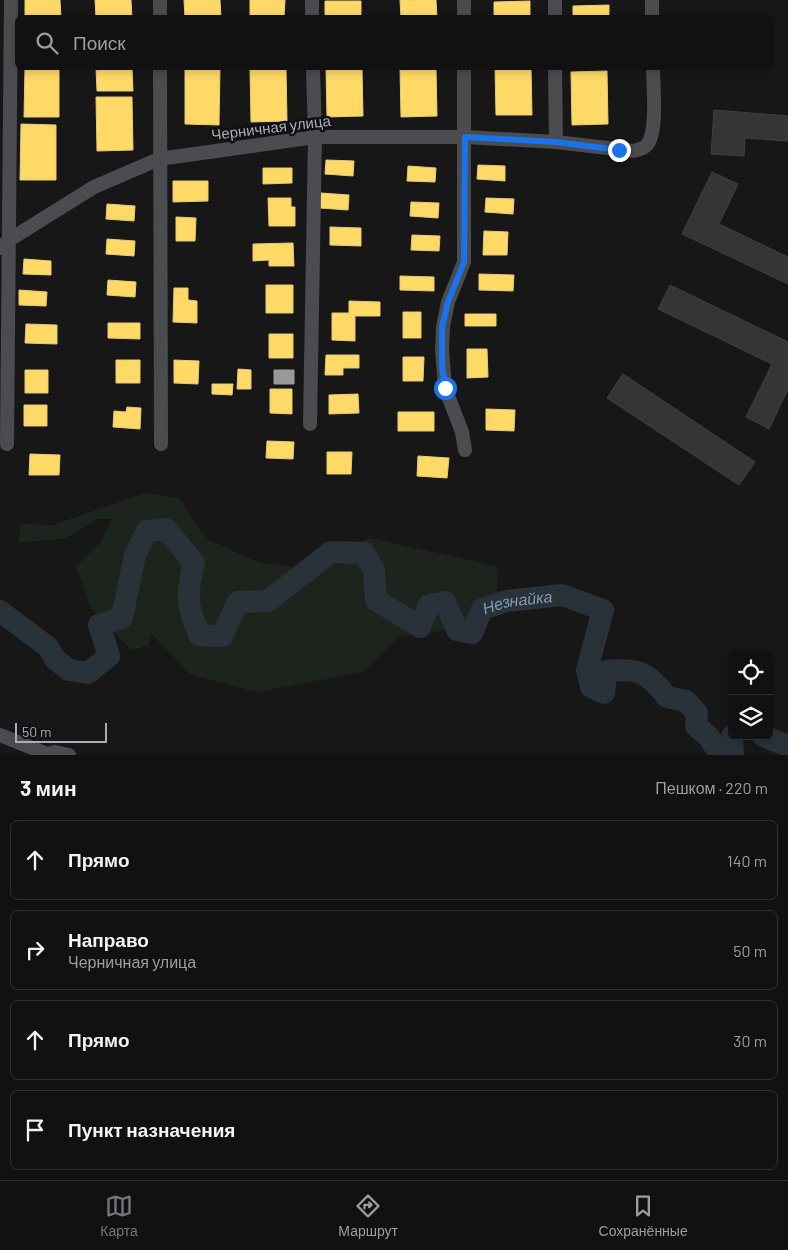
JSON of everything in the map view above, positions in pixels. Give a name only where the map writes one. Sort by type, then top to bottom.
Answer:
[{"type":"street","points":[[7,444],[4,244],[11,0]]},
{"type":"street","points":[[160,0],[160,15]]},
{"type":"street","points":[[312,0],[312,15]]},
{"type":"street","points":[[464,0],[464,15]]},
{"type":"street","points":[[555,0],[555,15]]},
{"type":"street","points":[[652,0],[652,15]]},
{"type":"street","points":[[160,70],[161,444]]},
{"type":"street","points":[[310,424],[315,137],[314,70]]},
{"type":"street","points":[[464,70],[464,262],[448,302],[442,327],[442,349],[445,388],[460,427],[465,450]]},
{"type":"street","points":[[555,70],[556,142]]},
{"type":"street","name":"Черничная улица","points":[[4,244],[94,187],[159,159],[315,137],[465,137],[556,142],[633,151],[641,149],[648,144],[653,127],[653,70]]},
{"type":"street","points":[[0,735],[47,754],[55,752],[69,755]]},
{"type":"shaded area","points":[[145,493],[179,498],[207,539],[260,563],[299,567],[369,538],[497,566],[498,614],[442,631],[398,637],[363,672],[257,692],[189,674],[151,633],[149,645],[131,650],[91,609],[76,567],[101,542],[111,519],[98,519],[64,539],[19,542],[20,524],[53,525]]},
{"type":"building: Жильё","points":[[25,0],[60,0],[61,15],[25,15]]},
{"type":"building: Жильё","points":[[95,0],[131,0],[132,15],[96,15]]},
{"type":"building: Жильё","points":[[184,0],[220,0],[221,15],[185,15]]},
{"type":"building: Жильё","points":[[250,0],[285,0],[284,15],[250,15]]},
{"type":"building: Жильё","points":[[400,0],[436,0],[437,15],[401,15]]},
{"type":"building: Жильё","points":[[325,1],[361,1],[361,15],[325,15]]},
{"type":"building: Жильё","points":[[530,1],[530,15],[494,15],[494,2]]},
{"type":"building: Жильё","points":[[609,5],[609,15],[573,15],[573,6]]},
{"type":"building: Жильё","points":[[25,70],[59,70],[59,117],[24,117]]},
{"type":"building: Жильё","points":[[96,70],[132,70],[133,91],[97,91]]},
{"type":"building: Жильё","points":[[185,70],[220,70],[219,125],[185,124]]},
{"type":"building: Жильё","points":[[250,70],[286,70],[287,121],[251,122]]},
{"type":"building: Жильё","points":[[326,70],[362,70],[363,116],[327,117]]},
{"type":"building: Жильё","points":[[400,70],[436,70],[437,116],[401,117]]},
{"type":"building: Жильё","points":[[495,70],[531,70],[532,115],[496,115]]},
{"type":"building: Жильё","points":[[607,71],[608,124],[572,125],[571,72]]},
{"type":"building: Жильё","points":[[96,97],[132,97],[133,150],[97,151]]},
{"type":"building: Жильё","points":[[21,124],[56,125],[56,180],[20,180]]},
{"type":"building: Жильё","points":[[326,160],[354,161],[353,176],[325,174]]},
{"type":"building: Жильё","points":[[478,165],[505,166],[505,181],[477,179]]},
{"type":"building: Жильё","points":[[408,166],[436,168],[435,182],[407,181]]},
{"type":"building: Жильё","points":[[263,168],[292,168],[292,183],[263,184]]},
{"type":"building: Жильё","points":[[173,181],[208,181],[208,201],[173,202]]},
{"type":"building: Жильё","points":[[321,193],[349,195],[348,210],[320,208]]},
{"type":"building: Жильё","points":[[268,198],[291,198],[291,207],[295,207],[295,226],[269,226]]},
{"type":"building: Жильё","points":[[486,198],[514,199],[513,214],[485,212]]},
{"type":"building: Жильё","points":[[411,202],[439,203],[438,218],[410,216]]},
{"type":"building: Жильё","points":[[107,204],[135,206],[134,221],[106,219]]},
{"type":"building: Жильё","points":[[176,217],[196,218],[195,241],[176,241]]},
{"type":"building: Жильё","points":[[330,227],[361,228],[361,246],[330,245]]},
{"type":"building: Жильё","points":[[484,231],[508,232],[507,255],[483,255]]},
{"type":"building: Жильё","points":[[412,235],[440,236],[439,251],[411,250]]},
{"type":"building: Жильё","points":[[107,239],[135,241],[134,256],[106,254]]},
{"type":"building: Жильё","points":[[293,243],[294,266],[269,266],[269,260],[253,261],[253,244]]},
{"type":"building: Жильё","points":[[24,259],[51,261],[51,275],[23,274]]},
{"type":"building: Жильё","points":[[479,274],[514,275],[513,291],[479,290]]},
{"type":"building: Жильё","points":[[400,276],[434,277],[434,291],[400,290]]},
{"type":"building: Жильё","points":[[108,280],[136,282],[135,297],[107,295]]},
{"type":"building: Жильё","points":[[266,285],[293,285],[293,313],[266,313]]},
{"type":"building: Жильё","points":[[174,288],[188,288],[188,300],[197,301],[197,323],[173,322]]},
{"type":"building: Жильё","points":[[19,290],[47,292],[46,306],[19,305]]},
{"type":"building: Жильё","points":[[349,301],[380,302],[380,316],[355,316],[355,341],[332,340],[332,313],[349,313]]},
{"type":"building: Жильё","points":[[403,312],[421,312],[421,338],[403,338]]},
{"type":"building: Жильё","points":[[465,314],[496,314],[496,326],[465,326]]},
{"type":"building: Жильё","points":[[108,323],[140,323],[140,339],[108,338]]},
{"type":"building: Жильё","points":[[26,324],[57,325],[57,344],[25,343]]},
{"type":"building: Жильё","points":[[269,334],[293,334],[293,358],[269,358]]},
{"type":"building: Жильё","points":[[467,349],[487,349],[488,377],[467,378]]},
{"type":"building: Жильё","points":[[326,355],[359,355],[359,368],[343,368],[343,375],[325,375]]},
{"type":"building: Жильё","points":[[403,357],[424,357],[423,381],[403,381]]},
{"type":"building: Жильё","points":[[116,360],[140,360],[140,383],[116,383]]},
{"type":"building: Жильё","points":[[174,360],[199,361],[198,384],[174,383]]},
{"type":"building: Жильё","points":[[238,369],[251,370],[251,389],[237,389]]},
{"type":"building: Жильё","points":[[25,370],[48,370],[48,393],[25,393]]},
{"type":"building: Жильё","points":[[212,384],[233,384],[232,395],[212,394]]},
{"type":"building: Жильё","points":[[270,389],[292,389],[292,414],[270,413]]},
{"type":"building: Жильё","points":[[358,394],[359,413],[329,414],[329,395]]},
{"type":"building: Жильё","points":[[24,405],[47,405],[47,426],[24,426]]},
{"type":"building: Жильё","points":[[127,407],[141,408],[140,429],[113,427],[114,411],[126,412]]},
{"type":"building: Жильё","points":[[486,409],[515,410],[514,431],[486,430]]},
{"type":"building: Жильё","points":[[398,412],[434,412],[434,431],[398,431]]},
{"type":"building: Жильё","points":[[267,441],[294,442],[293,459],[266,458]]},
{"type":"building: Жильё","points":[[327,452],[352,452],[351,474],[327,474]]},
{"type":"building: Жильё","points":[[30,454],[60,455],[59,475],[29,475]]},
{"type":"building: Жильё","points":[[418,456],[449,458],[447,478],[417,476]]},
{"type":"building: Промзона","points":[[274,370],[294,370],[294,384],[274,384]]},
{"type":"building: Прочее","points":[[714,110],[788,116],[788,141],[745,138],[744,156],[711,154]]},
{"type":"building: Прочее","points":[[712,172],[738,184],[719,224],[788,257],[788,284],[682,234]]},
{"type":"building: Прочее","points":[[670,285],[788,342],[788,389],[769,429],[746,417],[772,364],[658,309]]},
{"type":"building: Прочее","points":[[623,374],[755,462],[739,485],[607,398]]},
{"type":"waterway","name":"Незнайка","points":[[0,611],[48,647],[55,659],[69,670],[88,673],[109,656],[99,625],[122,618],[135,555],[147,531],[166,529],[194,563],[189,599],[192,616],[199,635],[222,636],[238,602],[268,601],[331,552],[364,553],[374,570],[376,600],[420,627],[429,605],[445,602],[457,630],[472,633],[482,609],[507,601],[562,595],[603,610],[587,670],[591,687],[604,693],[606,671],[634,671],[648,677],[667,697],[686,701],[697,713],[696,726],[709,737],[720,755]]},
{"type":"waterway","name":"Незнайка","points":[[732,740],[733,755]]},
{"type":"waterway","name":"Незнайка","points":[[773,740],[788,746]]},
{"type":"route","points":[[445,388],[442,366],[442,327],[448,302],[464,262],[465,137],[556,142],[619,150]]}]
